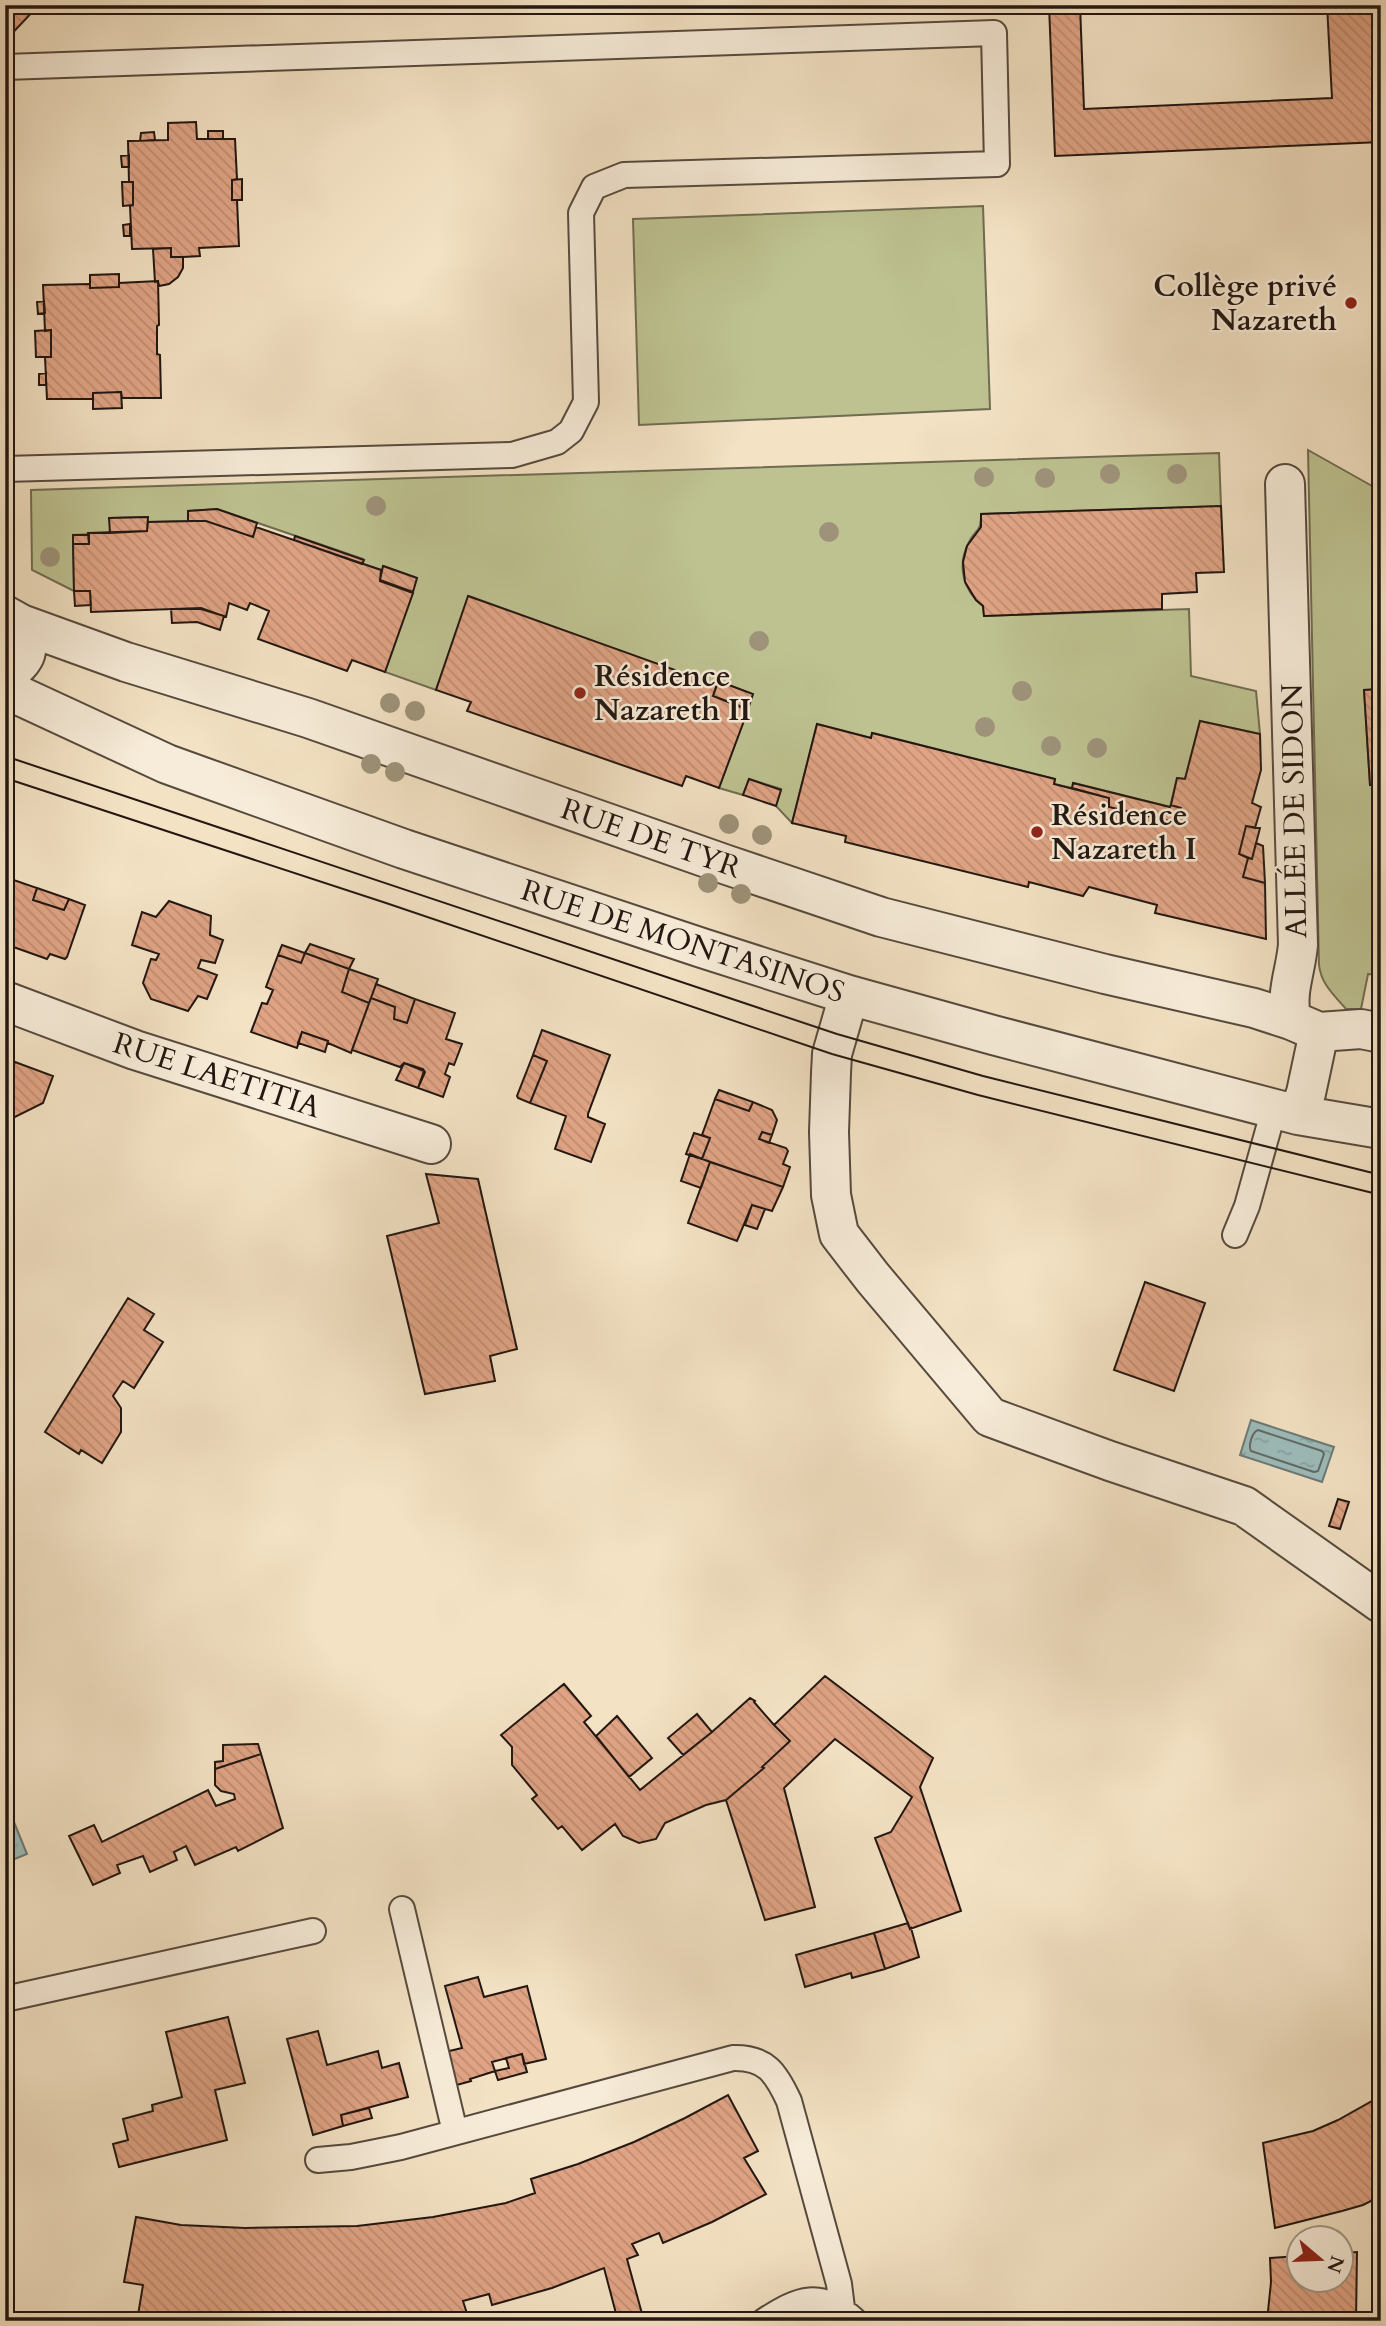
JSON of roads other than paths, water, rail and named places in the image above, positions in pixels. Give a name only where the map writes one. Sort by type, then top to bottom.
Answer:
[{"type":"street","name":"ALLÉE DE SIDON","points":[[1285,484],[1298,945],[1288,1005],[1305,1026],[1306,1093],[1286,1112]]},
{"type":"street","name":"RUE DE TYR","points":[[10,623],[308,718],[881,917],[1105,974],[1254,1008],[1305,1026]]},
{"type":"street","name":"RUE DE TYR","points":[[5,677],[23,660],[27,647],[10,623]]},
{"type":"street","name":"RUE DE MONTASINOS","points":[[5,690],[167,764],[404,849],[849,995],[1286,1112],[1381,1129]]},
{"type":"street","points":[[849,995],[832,1054],[831,1073],[831,1195],[839,1234],[990,1417],[1244,1506],[1381,1603]]},
{"type":"street","name":"RUE LAETITIA","points":[[5,1001],[135,1050],[431,1144]]},
{"type":"street","points":[[1305,1026],[1361,1029],[1381,1034]]},
{"type":"lane","points":[[5,67],[994,33],[996,164],[624,175],[594,187],[581,213],[586,402],[571,431],[557,442],[512,455],[5,469]]},
{"type":"lane","points":[[1235,1235],[1286,1112]]},
{"type":"lane","points":[[402,1909],[455,2132]]},
{"type":"lane","points":[[5,1999],[313,1931]]},
{"type":"lane","points":[[318,2160],[351,2157],[401,2147],[733,2058],[750,2058],[766,2066],[779,2078],[789,2101],[849,2315]]},
{"type":"lane","points":[[764,2321],[791,2303],[814,2299],[849,2315]]},
{"type":"water","points":[[1251,1420],[1334,1447],[1322,1482],[1240,1455]]},
{"type":"water","points":[[5,1800],[27,1854],[5,1863]]},
{"type":"tram line","points":[[5,756],[837,1034],[983,1076],[1381,1175]]},
{"type":"tram line","points":[[5,778],[832,1054],[978,1095],[1381,1195]]},
{"type":"place","name":"Collège privé Nazareth","points":[[1351,303]]},
{"type":"place","name":"Résidence Nazareth II","points":[[580,693]]},
{"type":"place","name":"Résidence Nazareth I","points":[[1037,832]]}]
